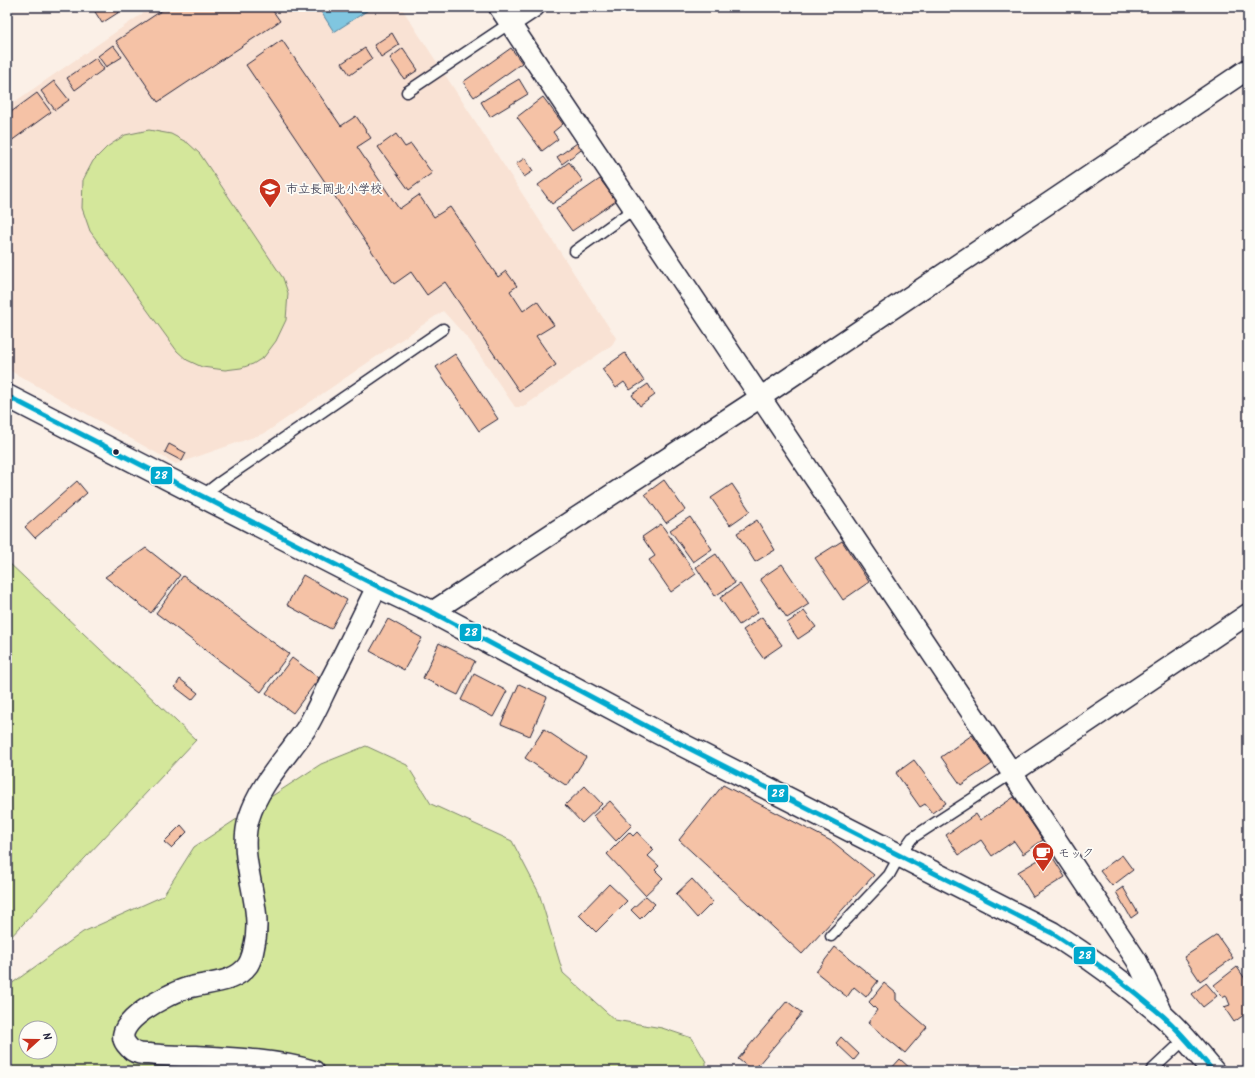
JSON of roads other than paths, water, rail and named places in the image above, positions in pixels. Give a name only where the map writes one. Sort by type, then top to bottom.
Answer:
[{"type":"main road","points":[[7,396],[377,586],[432,612],[659,733],[1052,933],[1083,953],[1164,1017],[1213,1071]]},
{"type":"street","points":[[534,7],[505,15],[1137,962],[1164,1017]]},
{"type":"street","points":[[432,612],[760,397],[1248,69]]},
{"type":"street","points":[[314,1071],[285,1063],[138,1053],[133,1051],[126,1044],[123,1039],[124,1030],[133,1018],[147,1007],[164,998],[185,988],[216,982],[232,977],[248,966],[253,955],[257,937],[257,912],[245,842],[249,818],[260,792],[306,728],[377,586]]},
{"type":"street","points":[[1012,773],[1248,614]]},
{"type":"lane","points":[[407,92],[505,15]]},
{"type":"lane","points":[[575,251],[635,208]]},
{"type":"lane","points":[[202,496],[220,482],[443,329]]},
{"type":"lane","points":[[831,936],[889,875],[900,855],[912,838],[1012,773]]},
{"type":"lane","points":[[1151,1071],[1185,1039]]},
{"type":"water","points":[[318,7],[373,7],[334,32]]},
{"type":"place","name":"市立長岡北小学校","points":[[270,208]]},
{"type":"place","name":"モック","points":[[1043,872]]}]
